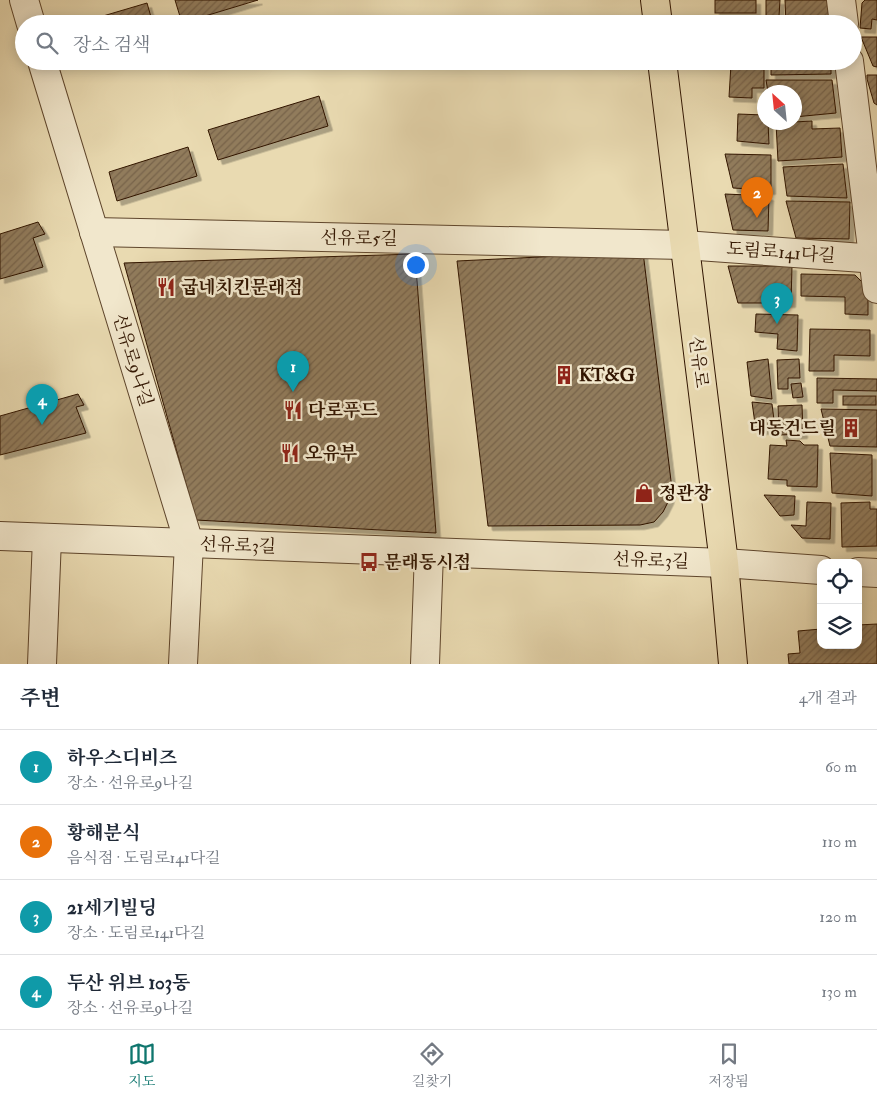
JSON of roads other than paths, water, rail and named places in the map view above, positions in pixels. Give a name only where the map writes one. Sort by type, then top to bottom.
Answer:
[{"type":"main road","points":[[655,0],[657,15]]},
{"type":"main road","name":"선유로","points":[[663,70],[724,563],[733,664]]},
{"type":"street","points":[[24,0],[28,15]]},
{"type":"street","points":[[841,0],[843,15]]},
{"type":"street","name":"선유로9나길","points":[[45,70],[189,543],[183,664]]},
{"type":"street","points":[[852,70],[867,121],[877,289]]},
{"type":"street","name":"선유로5길","points":[[94,232],[684,245]]},
{"type":"street","name":"도림로141다길","points":[[684,245],[875,258]]},
{"type":"street","name":"선유로3길","points":[[0,536],[724,563],[817,570]]},
{"type":"street","points":[[42,664],[47,538]]},
{"type":"street","points":[[425,664],[429,552]]},
{"type":"street","points":[[862,572],[877,573]]},
{"type":"place","name":"황해분식","points":[[757,218]]},
{"type":"place","name":"굽네치킨문래점","points":[[166,287]]},
{"type":"place","name":"21세기빌딩","points":[[777,324]]},
{"type":"place","name":"KT&G","points":[[564,375]]},
{"type":"place","name":"하우스디비즈","points":[[293,392]]},
{"type":"place","name":"다로푸드","points":[[293,410]]},
{"type":"place","name":"두산 위브 103동","points":[[42,425]]},
{"type":"place","name":"대동건드릴","points":[[851,428]]},
{"type":"place","name":"오유부","points":[[290,453]]},
{"type":"place","name":"정관장","points":[[644,493]]},
{"type":"place","name":"문래동시점","points":[[369,562]]}]
